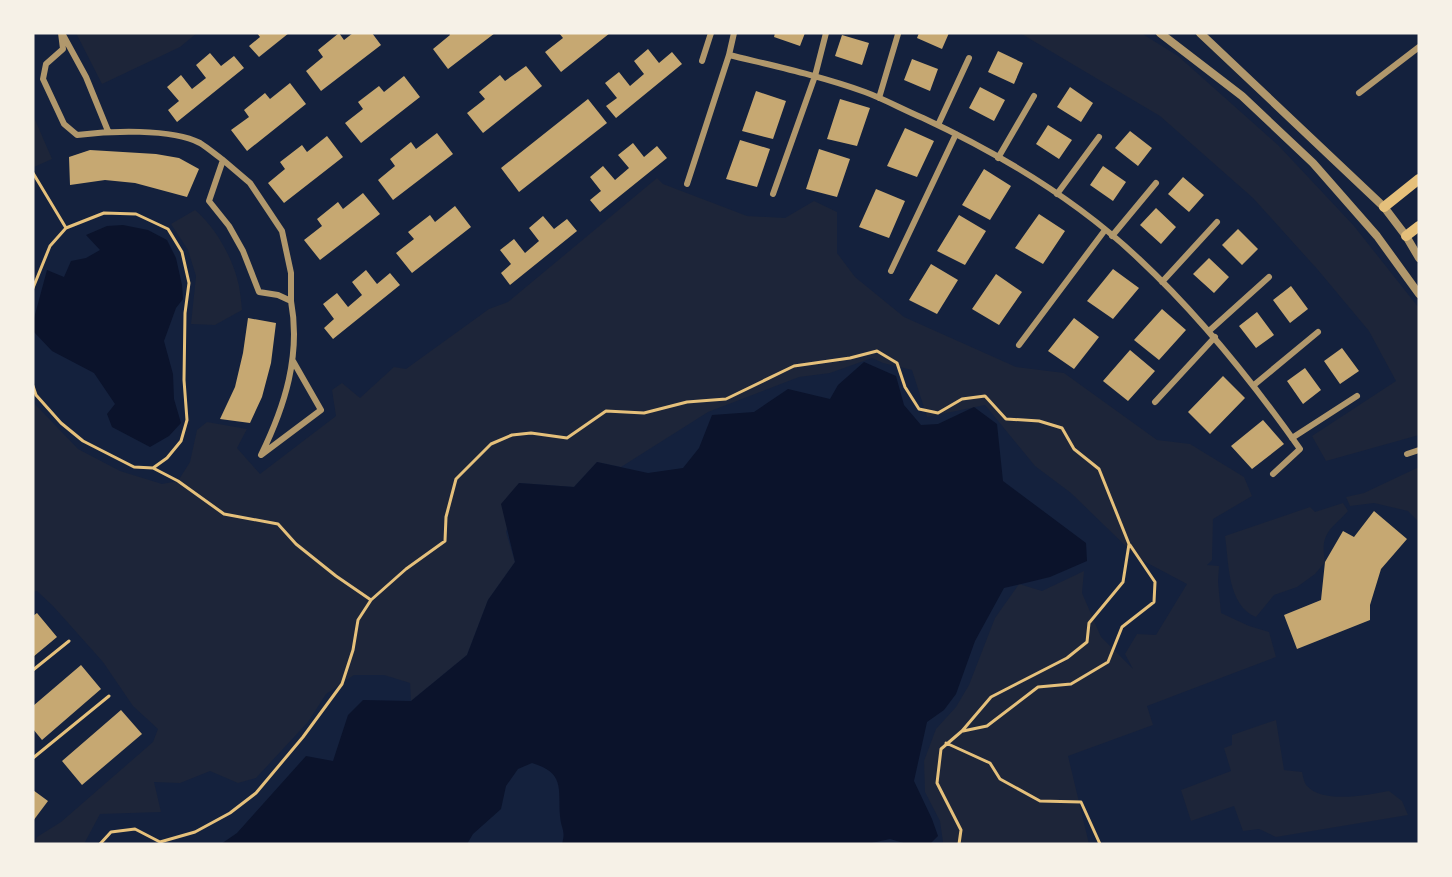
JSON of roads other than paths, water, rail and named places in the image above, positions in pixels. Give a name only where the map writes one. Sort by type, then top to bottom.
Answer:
[{"type":"main road","points":[[1384,207],[1419,179]]},
{"type":"main road","points":[[1406,236],[1419,226]]},
{"type":"street","points":[[62,33],[63,49],[46,64],[43,79],[64,124],[76,135],[108,131],[166,134],[199,143],[250,183],[282,231],[291,273],[291,301],[295,323],[293,361],[288,390],[274,429],[261,455],[321,410],[293,361]]},
{"type":"street","points":[[62,33],[86,76],[108,131]]},
{"type":"street","points":[[702,61],[711,33]]},
{"type":"street","points":[[687,184],[729,56],[734,33]]},
{"type":"street","points":[[773,194],[815,76],[826,33]]},
{"type":"street","points":[[1160,33],[1242,96],[1313,163],[1377,236],[1419,294]]},
{"type":"street","points":[[1200,33],[1384,207],[1419,258]]},
{"type":"street","points":[[879,98],[898,34]]},
{"type":"street","points":[[1359,93],[1419,47]]},
{"type":"street","points":[[729,56],[815,76],[879,98],[938,125],[1057,194],[1105,230],[1139,258],[1215,337],[1254,385],[1300,449],[1273,474]]},
{"type":"street","points":[[938,125],[969,58]]},
{"type":"street","points":[[998,158],[1034,96]]},
{"type":"street","points":[[891,271],[956,134]]},
{"type":"street","points":[[1057,194],[1099,137]]},
{"type":"street","points":[[223,160],[209,201],[229,226],[243,252],[259,292],[278,295],[291,301]]},
{"type":"street","points":[[1112,236],[1156,183]]},
{"type":"street","points":[[1161,282],[1217,222]]},
{"type":"street","points":[[1019,345],[1105,230]]},
{"type":"street","points":[[1209,331],[1269,277]]},
{"type":"street","points":[[1254,385],[1318,332]]},
{"type":"street","points":[[1155,402],[1215,337]]},
{"type":"street","points":[[1292,438],[1357,396]]},
{"type":"street","points":[[1407,454],[1419,450]]}]
